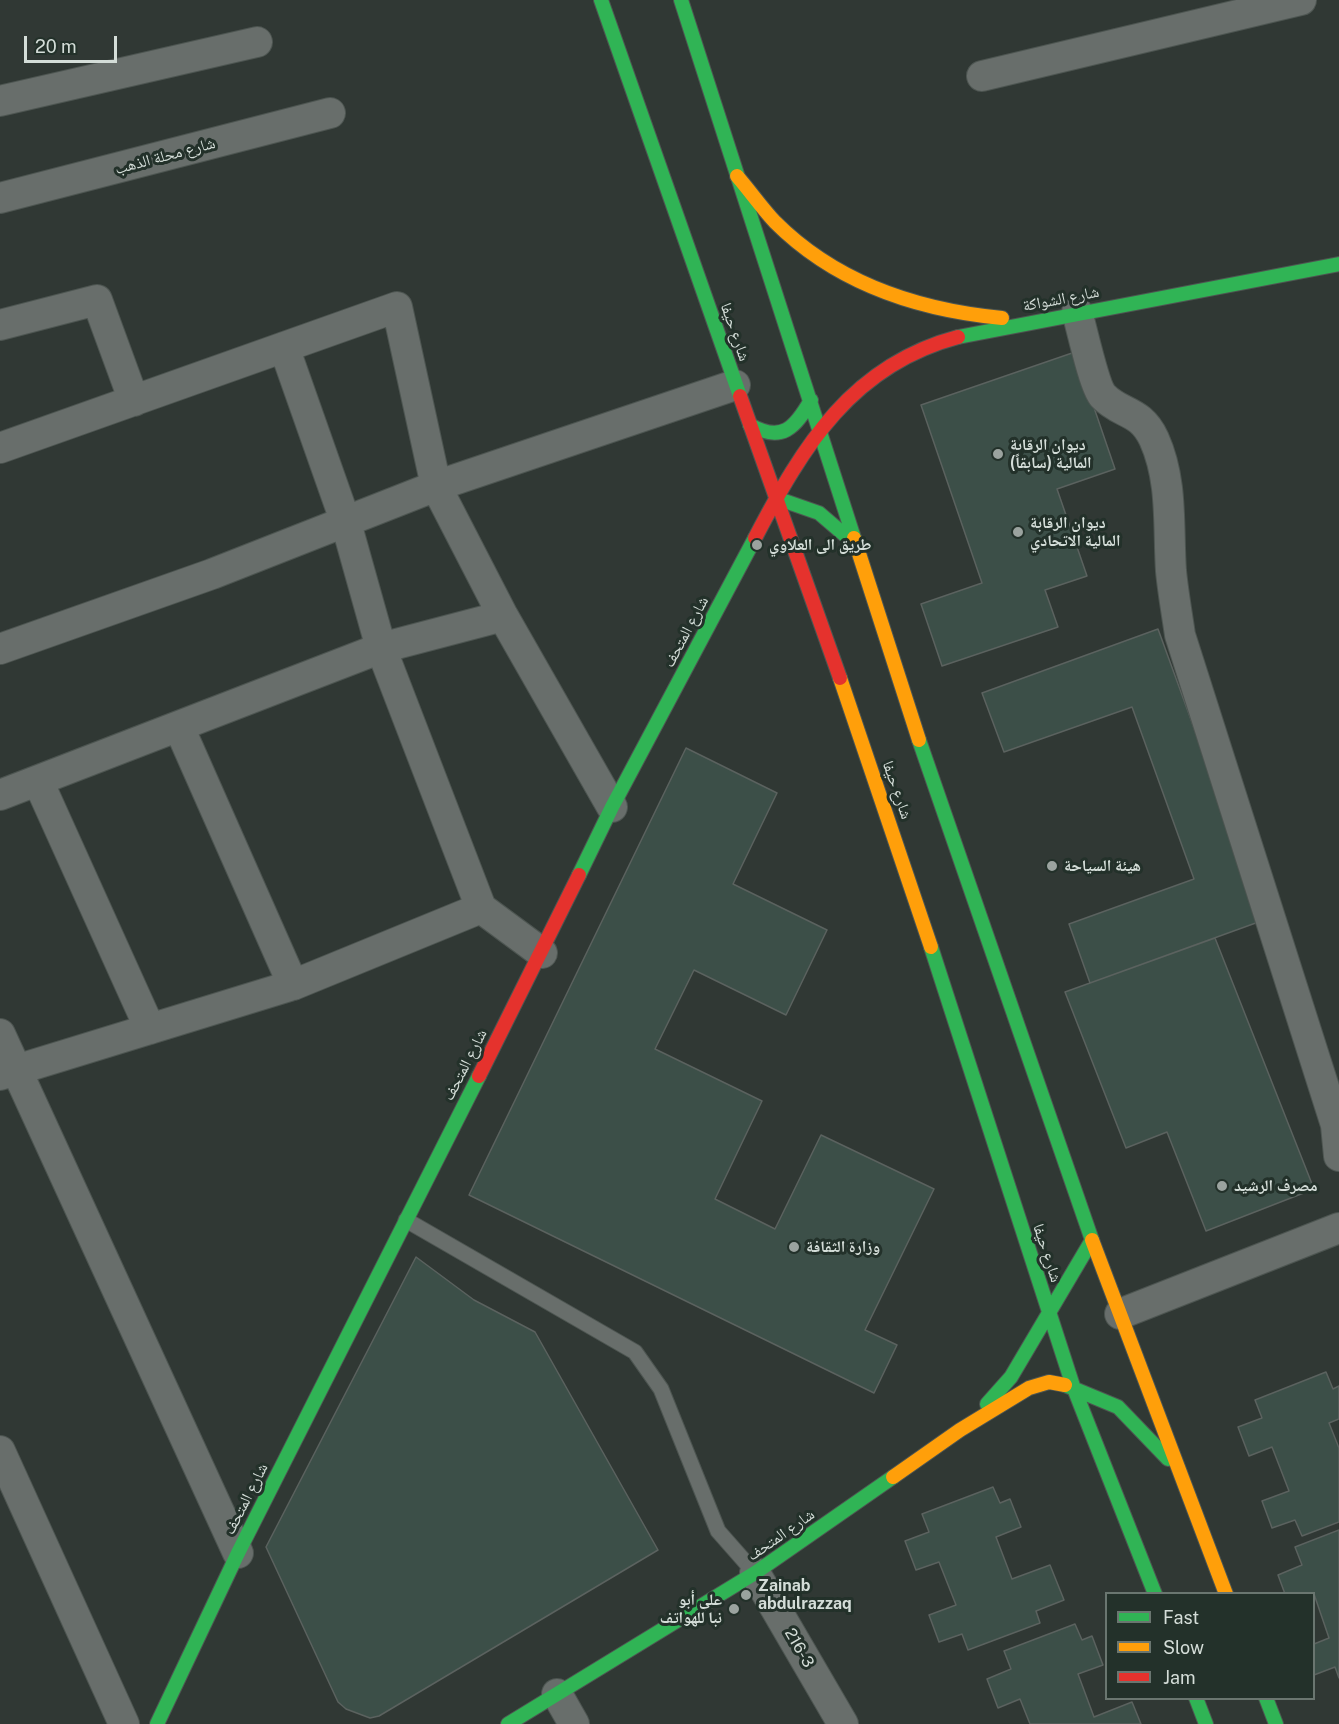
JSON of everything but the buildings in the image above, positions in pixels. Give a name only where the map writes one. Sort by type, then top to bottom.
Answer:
[{"type":"main road","name":"شارع حيفا","points":[[601,0],[894,833],[1072,1386],[1155,1592]]},
{"type":"main road","points":[[682,0],[811,400],[854,543],[942,811],[1092,1240],[1226,1592]]},
{"type":"main road","points":[[737,176],[782,228],[837,269],[900,299],[933,308],[967,316],[1036,320]]},
{"type":"main road","name":"شارع الشواكة","points":[[820,431],[863,387],[910,352],[969,335],[1036,320],[1339,264]]},
{"type":"main road","points":[[750,425],[767,434],[782,432],[802,417],[811,400]]},
{"type":"main road","name":"شارع المتحف","points":[[157,1724],[238,1553],[542,953],[612,807],[776,498],[796,463],[820,431]]},
{"type":"main road","points":[[776,498],[793,501],[827,517],[854,543]]},
{"type":"main road","points":[[960,1431],[1011,1377],[1092,1240]]},
{"type":"main road","name":"شارع المتحف","points":[[508,1724],[755,1573],[960,1431],[1029,1388],[1049,1382],[1072,1386]]},
{"type":"main road","points":[[1072,1386],[1118,1407],[1179,1470]]},
{"type":"main road","points":[[1197,1700],[1206,1724]]},
{"type":"main road","points":[[1267,1700],[1275,1724]]},
{"type":"street","points":[[982,76],[1301,0]]},
{"type":"street","points":[[0,101],[258,42]]},
{"type":"street","name":"شارع محلة الذهب","points":[[0,198],[330,113]]},
{"type":"street","points":[[0,325],[97,300],[134,401]]},
{"type":"street","points":[[0,448],[398,308],[436,486],[504,616],[612,807]]},
{"type":"street","points":[[1077,312],[1101,393],[1112,404],[1143,421],[1154,440],[1164,470],[1171,517],[1171,571],[1180,635],[1338,1116],[1339,1156]]},
{"type":"street","points":[[284,347],[346,523],[381,648],[481,909],[542,953]]},
{"type":"street","points":[[0,649],[346,523],[436,486],[735,385]]},
{"type":"street","points":[[0,795],[381,648],[504,616]]},
{"type":"street","points":[[179,727],[293,985]]},
{"type":"street","points":[[38,781],[150,1029]]},
{"type":"street","points":[[9,1071],[293,985],[481,909]]},
{"type":"street","points":[[0,1034],[9,1071],[238,1553]]},
{"type":"street","points":[[1120,1314],[1339,1228]]},
{"type":"street","points":[[0,1451],[124,1724]]},
{"type":"street","name":"216-3","points":[[755,1573],[843,1724]]},
{"type":"street","points":[[558,1694],[574,1724]]},
{"type":"lane","points":[[406,1220],[635,1352],[661,1389],[718,1531],[755,1573]]},
{"type":"traffic: fast","points":[[601,0],[740,396]]},
{"type":"traffic: fast","points":[[681,0],[854,538]]},
{"type":"traffic: fast","points":[[958,337],[1339,264]]},
{"type":"traffic: fast","points":[[750,425],[771,433],[786,430],[799,418],[811,400]]},
{"type":"traffic: fast","points":[[776,498],[819,513],[854,543]]},
{"type":"traffic: fast","points":[[579,875],[612,807],[755,538]]},
{"type":"traffic: fast","points":[[919,740],[1092,1240]]},
{"type":"traffic: fast","points":[[931,947],[1073,1386],[1154,1592]]},
{"type":"traffic: fast","points":[[157,1724],[238,1553],[479,1076]]},
{"type":"traffic: fast","points":[[987,1404],[1011,1377],[1092,1240]]},
{"type":"traffic: fast","points":[[1065,1385],[1118,1407],[1168,1459]]},
{"type":"traffic: fast","points":[[508,1724],[755,1573],[893,1477]]},
{"type":"traffic: fast","points":[[1197,1700],[1206,1724]]},
{"type":"traffic: fast","points":[[1267,1700],[1276,1724]]},
{"type":"traffic: slow","points":[[737,176],[775,222],[824,262],[851,277],[909,300],[940,308],[1002,318]]},
{"type":"traffic: slow","points":[[854,538],[919,740]]},
{"type":"traffic: slow","points":[[840,678],[931,947]]},
{"type":"traffic: slow","points":[[1092,1240],[1225,1592]]},
{"type":"traffic: slow","points":[[893,1477],[960,1430],[1029,1388],[1049,1382],[1065,1385]]},
{"type":"traffic: jam","points":[[755,538],[812,441],[860,389],[888,367],[921,350],[958,337]]},
{"type":"traffic: jam","points":[[740,396],[840,678]]},
{"type":"traffic: jam","points":[[479,1076],[579,875]]},
{"type":"place","name":"ديوان الرقابة المالية (سابقاً)","points":[[998,454]]},
{"type":"place","name":"ديوان الرقابة المالية الاتحادي","points":[[1018,532]]},
{"type":"place","name":"طريق الى العلاوي","points":[[757,545]]},
{"type":"place","name":"هيئة السياحة","points":[[1052,866]]},
{"type":"place","name":"مصرف الرشيد","points":[[1222,1186]]},
{"type":"place","name":"وزارة الثقافة","points":[[794,1247]]},
{"type":"place","name":"Zainab abdulrazzaq","points":[[746,1595]]},
{"type":"place","name":"علي أبو نبا للهواتف","points":[[734,1609]]}]
